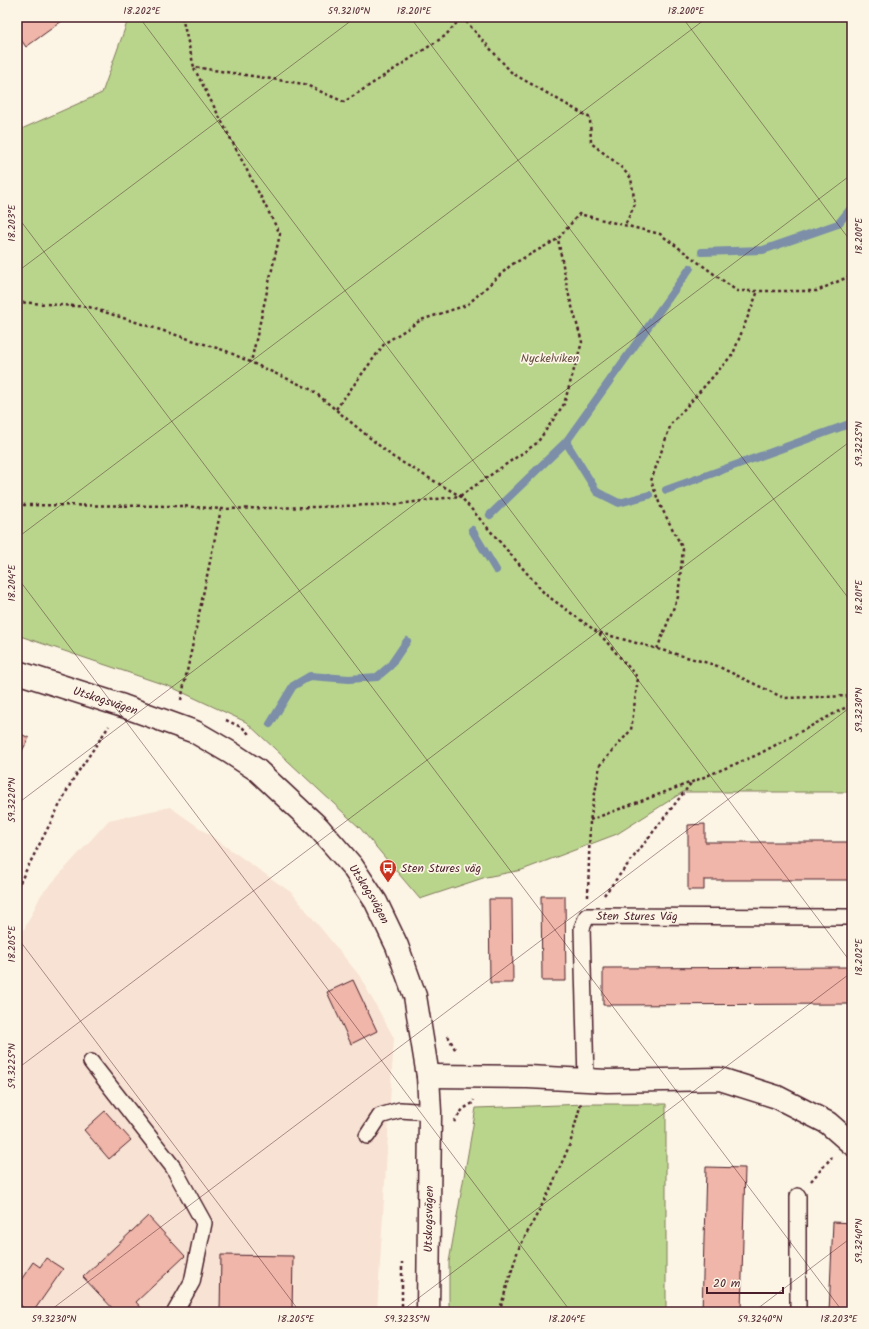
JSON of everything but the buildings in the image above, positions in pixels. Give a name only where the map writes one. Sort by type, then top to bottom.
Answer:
[{"type":"street","name":"Utskogsvägen","points":[[17,672],[123,706],[195,732],[257,770],[318,827],[352,866],[376,902],[397,946],[414,996],[428,1076],[430,1112],[428,1312]]},
{"type":"street","points":[[428,1076],[528,1077],[586,1080],[720,1079],[777,1097],[828,1123],[850,1142]]},
{"type":"lane","name":"Sten Stures Väg","points":[[586,1080],[582,928],[587,916],[852,917]]},
{"type":"lane","points":[[91,1062],[173,1167],[204,1223],[192,1282],[175,1312]]},
{"type":"lane","points":[[367,1136],[380,1116],[400,1110],[430,1112]]},
{"type":"lane","points":[[798,1196],[798,1312]]},
{"type":"path","points":[[182,17],[194,67],[280,234],[251,362]]},
{"type":"path","points":[[194,67],[304,84],[344,102],[444,36],[462,17],[512,73],[590,118],[591,143],[619,165],[631,178],[635,204],[625,225]]},
{"type":"path","points":[[336,409],[385,343],[421,320],[467,305],[512,265],[558,239],[580,214],[660,234],[737,291],[817,291],[852,275]]},
{"type":"path","points":[[17,505],[182,506],[222,509],[399,504],[460,496],[537,443],[564,404],[582,342],[568,292],[558,239]]},
{"type":"path","points":[[657,648],[678,597],[683,549],[660,505],[652,481],[671,424],[733,354],[758,291]]},
{"type":"path","points":[[17,302],[89,307],[226,351],[312,390],[393,456],[460,496],[545,594],[597,632],[638,678],[632,730],[600,765],[590,820],[587,916]]},
{"type":"path","points":[[181,700],[222,509]]},
{"type":"path","points":[[597,632],[715,665],[784,698],[852,696]]},
{"type":"path","points":[[590,820],[692,782],[757,755],[852,704]]},
{"type":"path","points":[[17,888],[72,781],[123,706]]},
{"type":"path","points":[[587,916],[692,782]]},
{"type":"path","points":[[499,1312],[518,1250],[550,1190],[570,1144],[586,1080]]},
{"type":"path","points":[[798,1196],[850,1142]]},
{"type":"shaded area","points":[[170,807],[292,893],[359,975],[394,1038],[377,1312],[17,1312],[17,944],[41,895],[109,820]]},
{"type":"green space","name":"Nyckelviken","points":[[129,17],[852,17],[852,792],[683,792],[617,834],[522,870],[486,877],[420,899],[360,828],[246,722],[171,687],[17,635],[17,131],[102,93]]},
{"type":"green space","points":[[587,1104],[666,1104],[666,1312],[449,1312],[449,1262],[476,1108]]},
{"type":"waterway","points":[[702,252],[763,250],[838,224],[852,207]]},
{"type":"waterway","points":[[490,515],[566,442],[690,268]]},
{"type":"waterway","points":[[666,490],[852,423]]},
{"type":"waterway","points":[[566,442],[597,492],[619,503],[649,495]]},
{"type":"waterway","points":[[472,530],[496,570]]},
{"type":"waterway","points":[[270,724],[293,686],[310,676],[349,679],[377,677],[390,666],[407,641]]},
{"type":"place","name":"Sten Stures väg","points":[[388,883]]}]
